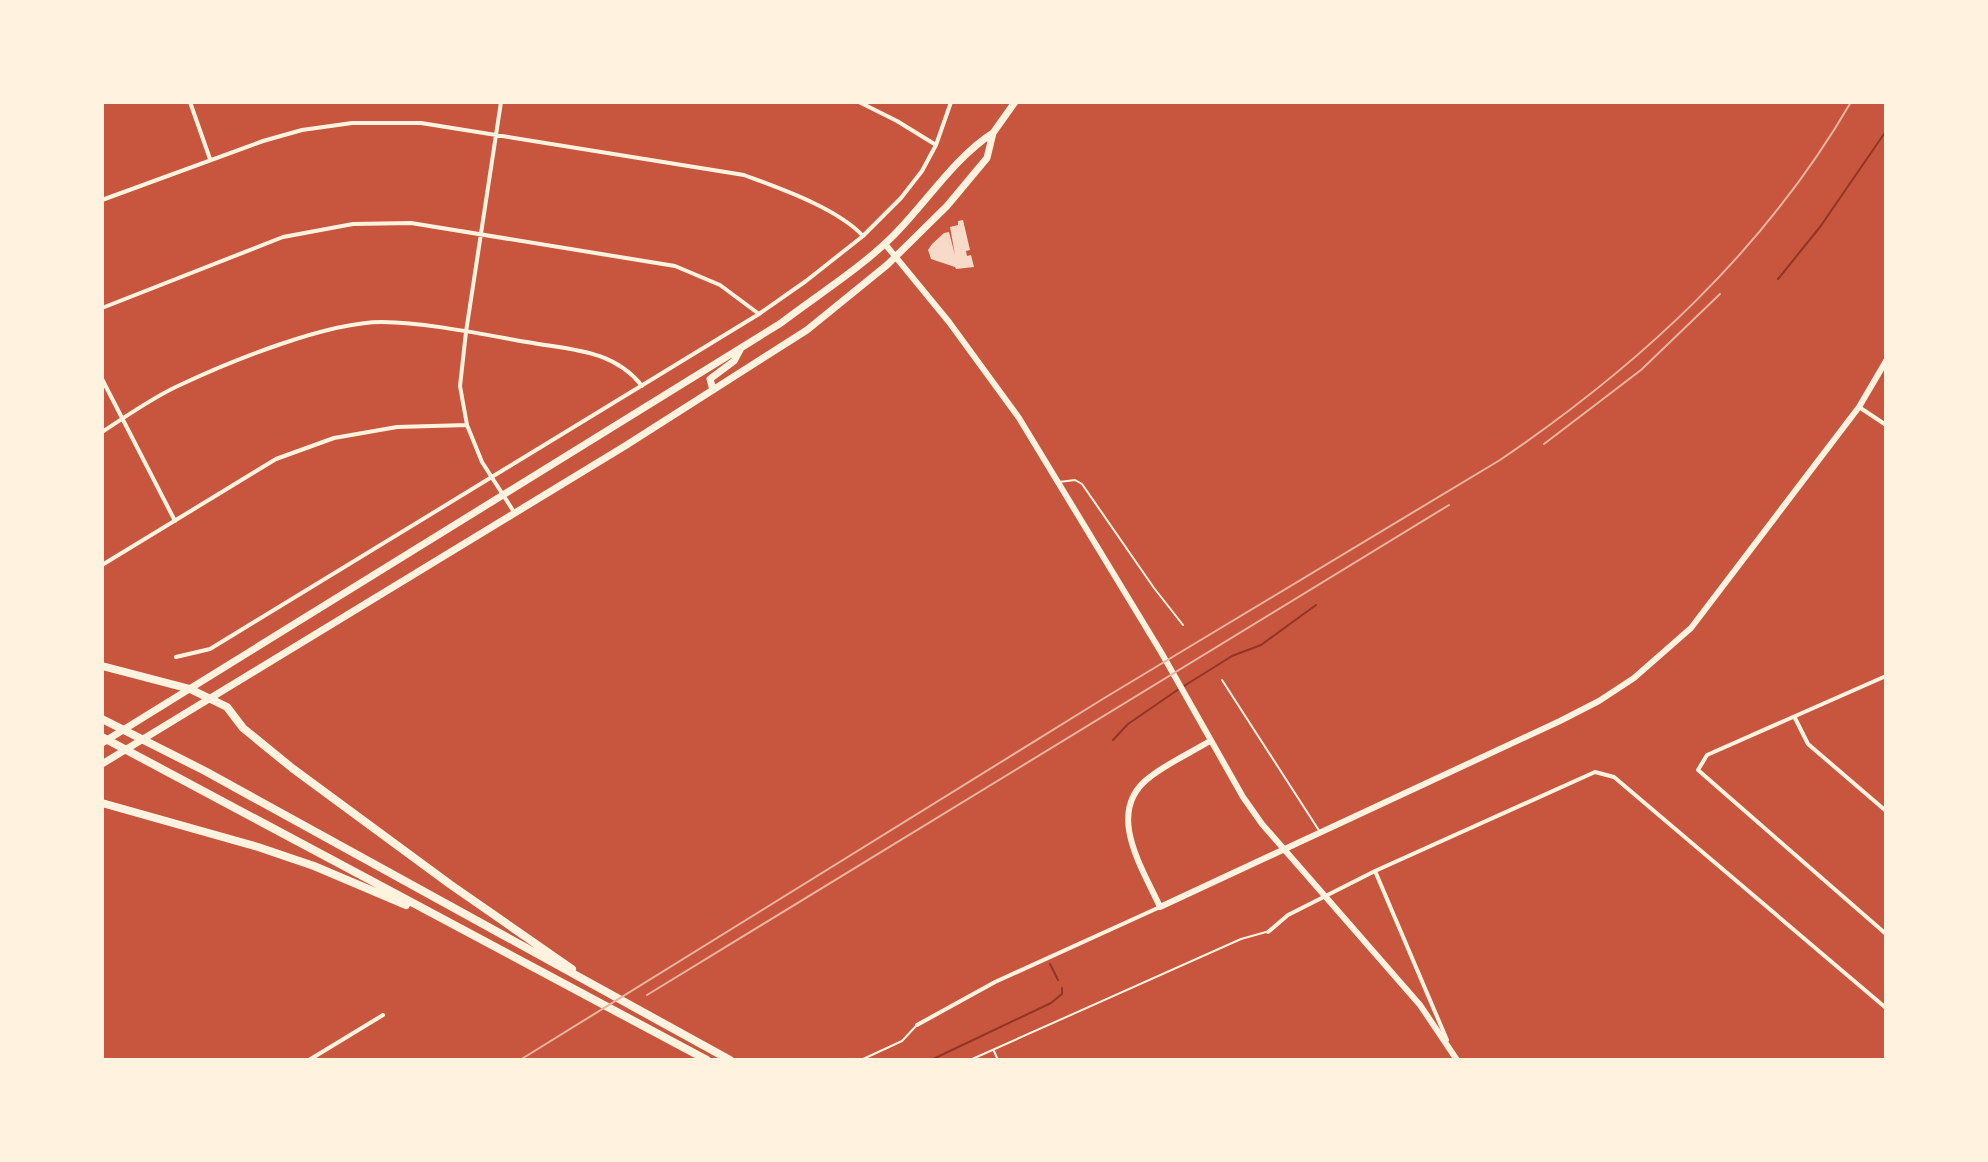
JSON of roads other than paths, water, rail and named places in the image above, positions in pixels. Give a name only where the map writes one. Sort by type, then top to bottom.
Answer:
[{"type":"highway","points":[[102,666],[190,689],[227,707],[243,728],[292,768],[451,885],[563,961],[581,977]]},
{"type":"highway","points":[[102,719],[205,771],[730,1060]]},
{"type":"highway","points":[[102,740],[707,1060]]},
{"type":"highway","points":[[102,803],[258,847],[314,866],[426,912]]},
{"type":"main road","points":[[102,740],[152,713],[781,323],[885,244],[973,146],[993,133],[1015,102]]},
{"type":"main road","points":[[102,764],[807,330],[897,256],[947,206],[987,158],[993,133]]},
{"type":"main road","points":[[713,390],[710,379],[734,361],[741,348]]},
{"type":"street","points":[[190,102],[210,159]]},
{"type":"street","points":[[501,102],[460,386],[467,425],[491,478],[514,512]]},
{"type":"street","points":[[859,102],[936,145]]},
{"type":"street","points":[[176,657],[210,649],[759,314],[863,236],[901,198],[922,171],[936,145],[951,102]]},
{"type":"street","points":[[102,200],[210,159],[302,130],[352,123],[421,123],[744,175],[791,192],[854,227],[863,236]]},
{"type":"street","points":[[102,308],[283,237],[353,224],[411,223],[675,266],[720,285],[759,314]]},
{"type":"street","points":[[885,244],[991,377],[1019,418],[1262,824],[1420,1005],[1457,1060]]},
{"type":"street","points":[[102,432],[178,386],[274,348],[332,329],[381,322],[466,332],[598,354],[621,365],[643,386]]},
{"type":"street","points":[[917,1025],[995,982],[1560,721],[1634,678],[1691,628],[1859,407],[1886,361]]},
{"type":"street","points":[[102,379],[175,521]]},
{"type":"street","points":[[1859,407],[1886,425]]},
{"type":"street","points":[[102,565],[276,459],[334,438],[397,427],[467,425]]},
{"type":"street","points":[[1886,676],[1707,755],[1698,770],[1886,934]]},
{"type":"street","points":[[1795,718],[1808,744],[1886,811]]},
{"type":"street","points":[[1160,907],[1129,837],[1126,820],[1128,805],[1132,796],[1150,777],[1210,741]]},
{"type":"street","points":[[1268,932],[1288,915],[1375,871],[1595,772],[1614,777],[1886,1008]]},
{"type":"street","points":[[1375,871],[1449,1046]]},
{"type":"street","points":[[309,1060],[383,1015]]},
{"type":"lane","points":[[1058,482],[1075,480],[1082,484],[1183,625]]},
{"type":"lane","points":[[1222,680],[1320,833]]},
{"type":"lane","points":[[970,1060],[1241,939],[1268,932]]},
{"type":"lane","points":[[861,1060],[902,1041],[917,1025]]},
{"type":"lane","points":[[993,1049],[998,1060]]},
{"type":"waterway","points":[[1778,279],[1820,227],[1886,131]]},
{"type":"waterway","points":[[1184,686],[1232,656],[1261,645],[1316,605]]},
{"type":"waterway","points":[[1113,740],[1128,724],[1179,689]]},
{"type":"waterway","points":[[1050,964],[1058,980]]},
{"type":"waterway","points":[[931,1060],[1051,1003],[1062,994],[1062,988]]},
{"type":"railway","points":[[520,1060],[1106,697],[1500,460],[1552,423],[1650,344],[1739,255],[1780,207],[1851,102]]},
{"type":"railway","points":[[1544,444],[1641,370],[1720,294]]},
{"type":"railway","points":[[647,995],[1449,505]]}]
